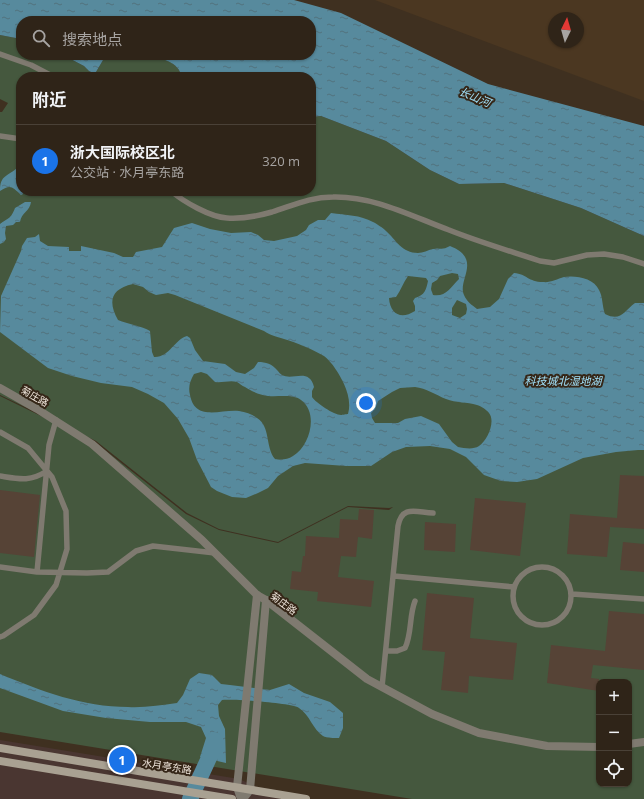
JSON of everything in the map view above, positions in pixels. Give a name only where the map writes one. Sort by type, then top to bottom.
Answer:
[{"type":"main road","name":"水月亭东路","points":[[0,748],[306,799]]},
{"type":"main road","points":[[0,761],[230,799]]},
{"type":"street","name":"菊庄路","points":[[0,388],[37,408],[92,444],[202,540],[256,595],[266,600],[366,679],[432,714],[479,733],[547,746],[596,747]]},
{"type":"street","points":[[256,595],[237,787],[242,799],[250,790],[266,600]]},
{"type":"street","points":[[632,744],[644,742]]},
{"type":"lane","points":[[0,54],[16,60]]},
{"type":"lane","points":[[17,60],[32,65],[45,72]]},
{"type":"lane","points":[[0,136],[16,138]]},
{"type":"lane","points":[[178,196],[210,213],[226,218],[247,218],[271,212],[309,199],[333,197],[357,198],[392,208],[450,231],[540,261],[554,262],[587,255],[604,254],[623,257],[644,264]]},
{"type":"lane","points":[[37,572],[49,445],[56,420]]},
{"type":"lane","points":[[0,432],[28,448],[52,476],[66,511],[67,549],[56,585],[34,615],[4,636],[0,637]]},
{"type":"lane","points":[[0,476],[26,480],[39,476],[47,471]]},
{"type":"lane","points":[[382,687],[400,518],[403,513],[409,511],[433,513]]},
{"type":"lane","points":[[0,567],[37,572],[108,572],[136,551],[153,546],[215,553]]},
{"type":"lane","points":[[545,566],[554,569],[562,574],[568,582],[572,594],[568,609],[563,616],[555,622],[546,625],[527,621],[520,615],[515,606],[513,596],[514,586],[526,571],[535,567],[545,566]]},
{"type":"lane","points":[[394,576],[514,586]]},
{"type":"lane","points":[[572,594],[644,599]]},
{"type":"lane","points":[[386,651],[397,651],[405,648],[408,642],[412,611],[415,601]]},
{"type":"shaded area","points":[[375,0],[644,0],[644,101]]},
{"type":"shaded area","points":[[0,740],[239,779],[284,799],[0,799]]},
{"type":"green space","points":[[0,35],[16,38],[16,60],[73,60],[84,66],[91,72],[16,72],[16,196],[316,196],[316,116],[321,116],[386,141],[430,170],[459,184],[504,183],[581,208],[644,236],[644,799],[412,799],[0,732],[0,396],[96,443],[186,514],[219,530],[278,543],[348,507],[389,510],[393,507],[348,506],[278,542],[219,529],[187,513],[96,441],[0,395],[0,112],[2,112],[8,103],[0,99]]},
{"type":"green space","points":[[103,60],[166,60],[178,68],[180,72],[96,72]]},
{"type":"water","name":"长山河","points":[[0,0],[294,0],[341,13],[488,84],[644,126],[644,236],[581,208],[504,183],[459,184],[430,170],[386,141],[321,116],[316,116],[316,72],[180,72],[173,64],[164,60],[316,60],[316,16],[16,16],[16,38],[0,35]]},
{"type":"water","points":[[73,60],[103,60],[96,72],[89,71],[84,66]]},
{"type":"water","points":[[16,168],[16,191],[9,187],[0,191],[1,181],[5,176]]},
{"type":"water","points":[[25,202],[31,202],[29,208],[22,216],[20,222],[6,226],[6,239],[0,244],[0,224],[11,216],[15,208]]},
{"type":"water","name":"科技城北湿地湖","points":[[331,213],[363,218],[376,224],[403,248],[412,252],[420,253],[450,246],[460,251],[465,257],[467,263],[463,289],[464,295],[477,309],[490,307],[499,299],[508,279],[514,273],[538,282],[554,281],[568,276],[589,280],[597,286],[605,314],[610,316],[619,316],[635,303],[644,303],[644,450],[616,452],[583,458],[537,479],[517,482],[501,481],[484,475],[466,457],[450,449],[430,446],[406,447],[392,452],[371,466],[305,463],[293,466],[278,476],[268,488],[246,498],[232,497],[211,487],[197,460],[189,438],[178,419],[164,403],[132,387],[101,383],[48,368],[0,332],[1,296],[22,246],[27,238],[35,237],[39,234],[40,241],[48,246],[69,247],[69,251],[81,251],[81,246],[114,253],[123,257],[133,257],[136,252],[162,247],[174,228],[192,223],[210,229],[231,233],[251,232],[264,240],[274,241],[297,236],[306,230],[309,225],[318,220],[325,220]],"holes":[[[452,273],[458,274],[459,279],[445,293],[441,295],[433,295],[431,289],[432,283],[440,276]],[[408,276],[426,278],[428,281],[424,292],[413,301],[415,311],[410,314],[401,315],[394,312],[389,298],[396,297]],[[133,284],[143,287],[156,295],[168,293],[175,295],[271,335],[304,346],[324,356],[336,369],[345,387],[349,402],[348,414],[341,415],[334,413],[317,402],[312,397],[314,387],[312,381],[305,376],[291,377],[282,375],[273,366],[264,362],[258,362],[254,368],[245,374],[236,372],[225,364],[203,361],[195,350],[190,338],[187,336],[179,341],[164,355],[154,357],[152,352],[150,331],[118,320],[115,313],[112,302],[113,297],[125,286]],[[457,300],[466,304],[466,314],[460,318],[452,315],[452,308]],[[201,372],[207,374],[215,382],[237,382],[262,395],[290,396],[298,398],[307,406],[310,413],[311,421],[308,437],[299,451],[291,457],[280,460],[275,459],[261,422],[249,413],[239,411],[210,412],[197,409],[189,392],[194,374]],[[415,387],[427,390],[450,400],[482,407],[489,413],[492,421],[488,436],[482,444],[474,448],[458,447],[452,442],[439,424],[421,416],[405,419],[398,423],[375,423],[371,413],[375,409],[378,401],[400,388]]]},
{"type":"water","points":[[199,673],[212,675],[221,684],[270,690],[289,684],[304,693],[330,702],[343,713],[343,728],[339,738],[329,738],[323,736],[303,711],[294,706],[238,700],[222,700],[218,705],[219,716],[225,729],[226,763],[200,757],[206,738],[201,727],[186,722],[150,722],[106,718],[63,711],[0,688],[0,674],[47,692],[79,701],[111,706],[146,707],[177,703],[183,695],[190,679]]},
{"type":"building","points":[[620,475],[644,476],[644,529],[610,527],[607,557],[567,554],[570,514],[617,518]]},
{"type":"building","points":[[0,490],[40,495],[34,557],[0,553]]},
{"type":"building","points":[[475,498],[526,503],[520,556],[470,550]]},
{"type":"building","points":[[359,509],[374,510],[372,539],[358,537],[356,557],[341,556],[338,577],[374,581],[371,607],[317,601],[318,592],[290,589],[292,571],[301,572],[303,556],[305,556],[306,536],[339,538],[340,519],[358,520]]},
{"type":"building","points":[[425,522],[456,524],[455,552],[424,550]]},
{"type":"building","points":[[623,542],[644,544],[644,572],[620,570]]},
{"type":"building","points":[[427,593],[474,598],[470,638],[517,643],[513,680],[469,676],[468,693],[441,690],[445,652],[422,650]]},
{"type":"building","points":[[609,611],[644,614],[644,670],[593,665],[591,678],[599,679],[596,679],[596,691],[547,683],[551,645],[605,651]]},
{"type":"waterway","points":[[190,799],[214,747],[214,740]]},
{"type":"place","name":"浙大国际校区北","points":[[122,760]]}]
